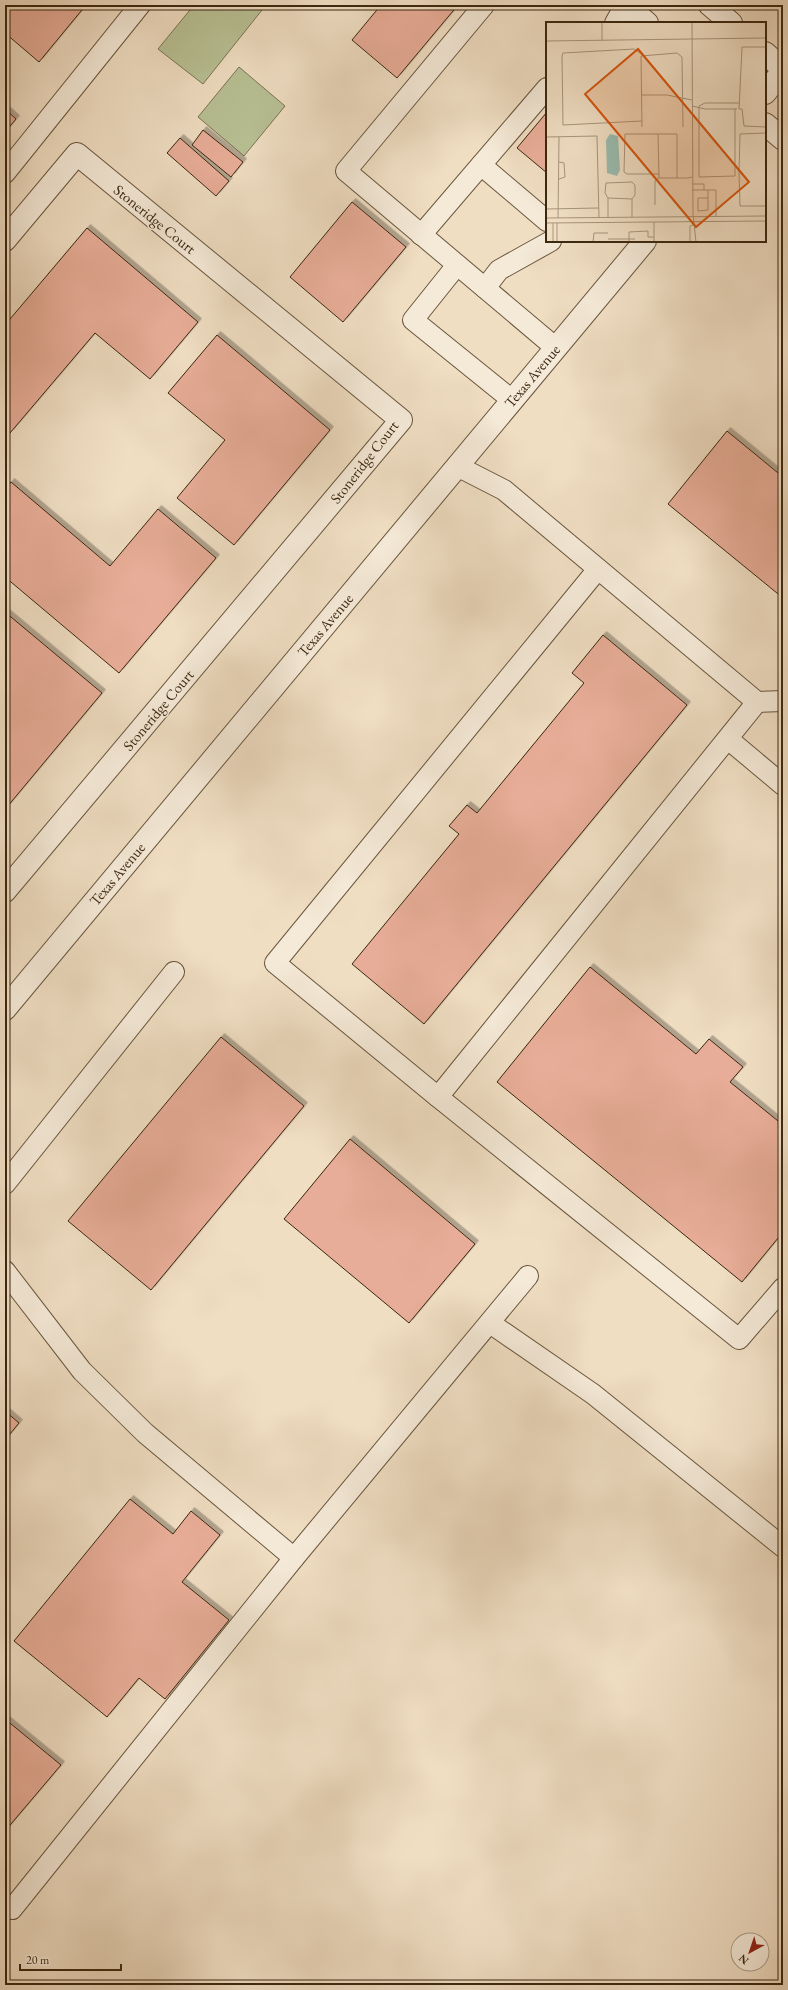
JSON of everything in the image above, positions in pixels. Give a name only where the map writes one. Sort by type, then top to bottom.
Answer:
[{"type":"street","points":[[625,5],[646,22]]},
{"type":"street","points":[[710,5],[730,22]]},
{"type":"street","points":[[766,54],[783,70],[766,93]]},
{"type":"street","points":[[766,125],[783,139]]},
{"type":"street","name":"Stoneridge Court","points":[[5,240],[77,154],[401,420],[5,891]]},
{"type":"street","name":"Texas Avenue","points":[[5,1009],[644,242]]},
{"type":"lane","points":[[5,173],[140,5]]},
{"type":"lane","points":[[484,5],[346,171],[556,348]]},
{"type":"lane","points":[[616,22],[625,5]]},
{"type":"lane","points":[[421,234],[546,89]]},
{"type":"lane","points":[[481,165],[546,220]]},
{"type":"lane","points":[[485,288],[500,270],[549,242]]},
{"type":"lane","points":[[457,265],[413,320],[512,400]]},
{"type":"lane","points":[[457,466],[504,490],[757,702],[783,701]]},
{"type":"lane","points":[[598,569],[276,963],[438,1097],[739,1339],[783,1288]]},
{"type":"lane","points":[[438,1097],[757,702]]},
{"type":"lane","points":[[728,739],[783,785]]},
{"type":"lane","points":[[5,1184],[174,972]]},
{"type":"lane","points":[[5,1271],[82,1371],[145,1433],[294,1558]]},
{"type":"lane","points":[[5,1907],[12,1909],[294,1558],[528,1276]]},
{"type":"lane","points":[[490,1323],[593,1394],[783,1547]]},
{"type":"green space","points":[[194,5],[266,5],[203,84],[158,49]]},
{"type":"green space","points":[[239,67],[285,106],[244,156],[198,117]]},
{"type":"building","points":[[5,5],[86,5],[39,62],[5,33]]},
{"type":"building","points":[[381,5],[458,5],[397,78],[352,40]]},
{"type":"building","points":[[5,109],[16,119],[5,132]]},
{"type":"building","points":[[546,113],[546,172],[517,148]]},
{"type":"building","points":[[203,130],[243,162],[231,177],[192,145]]},
{"type":"building","points":[[180,138],[229,181],[216,196],[167,153]]},
{"type":"building","points":[[352,202],[406,247],[343,322],[290,277]]},
{"type":"building","points":[[87,228],[198,322],[150,379],[95,333],[10,433],[5,429],[5,325]]},
{"type":"building","points":[[217,335],[330,430],[234,545],[177,498],[225,440],[168,393]]},
{"type":"building","points":[[727,431],[783,477],[783,598],[668,504]]},
{"type":"building","points":[[11,482],[110,566],[158,509],[216,558],[119,673],[5,577],[5,489]]},
{"type":"building","points":[[5,612],[102,693],[7,807],[5,806]]},
{"type":"building","points":[[603,635],[687,705],[424,1024],[352,964],[459,834],[449,826],[467,805],[477,813],[584,683],[572,673]]},
{"type":"building","points":[[590,967],[696,1054],[709,1039],[743,1067],[730,1082],[783,1125],[783,1232],[742,1282],[497,1082]]},
{"type":"building","points":[[221,1037],[304,1106],[151,1290],[68,1221]]},
{"type":"building","points":[[350,1139],[475,1244],[409,1323],[284,1219]]},
{"type":"building","points":[[5,1411],[19,1423],[5,1440]]},
{"type":"building","points":[[130,1499],[173,1534],[191,1511],[220,1535],[182,1582],[229,1620],[165,1699],[139,1678],[107,1717],[14,1641]]},
{"type":"building","points":[[5,1719],[61,1765],[5,1831]]}]
